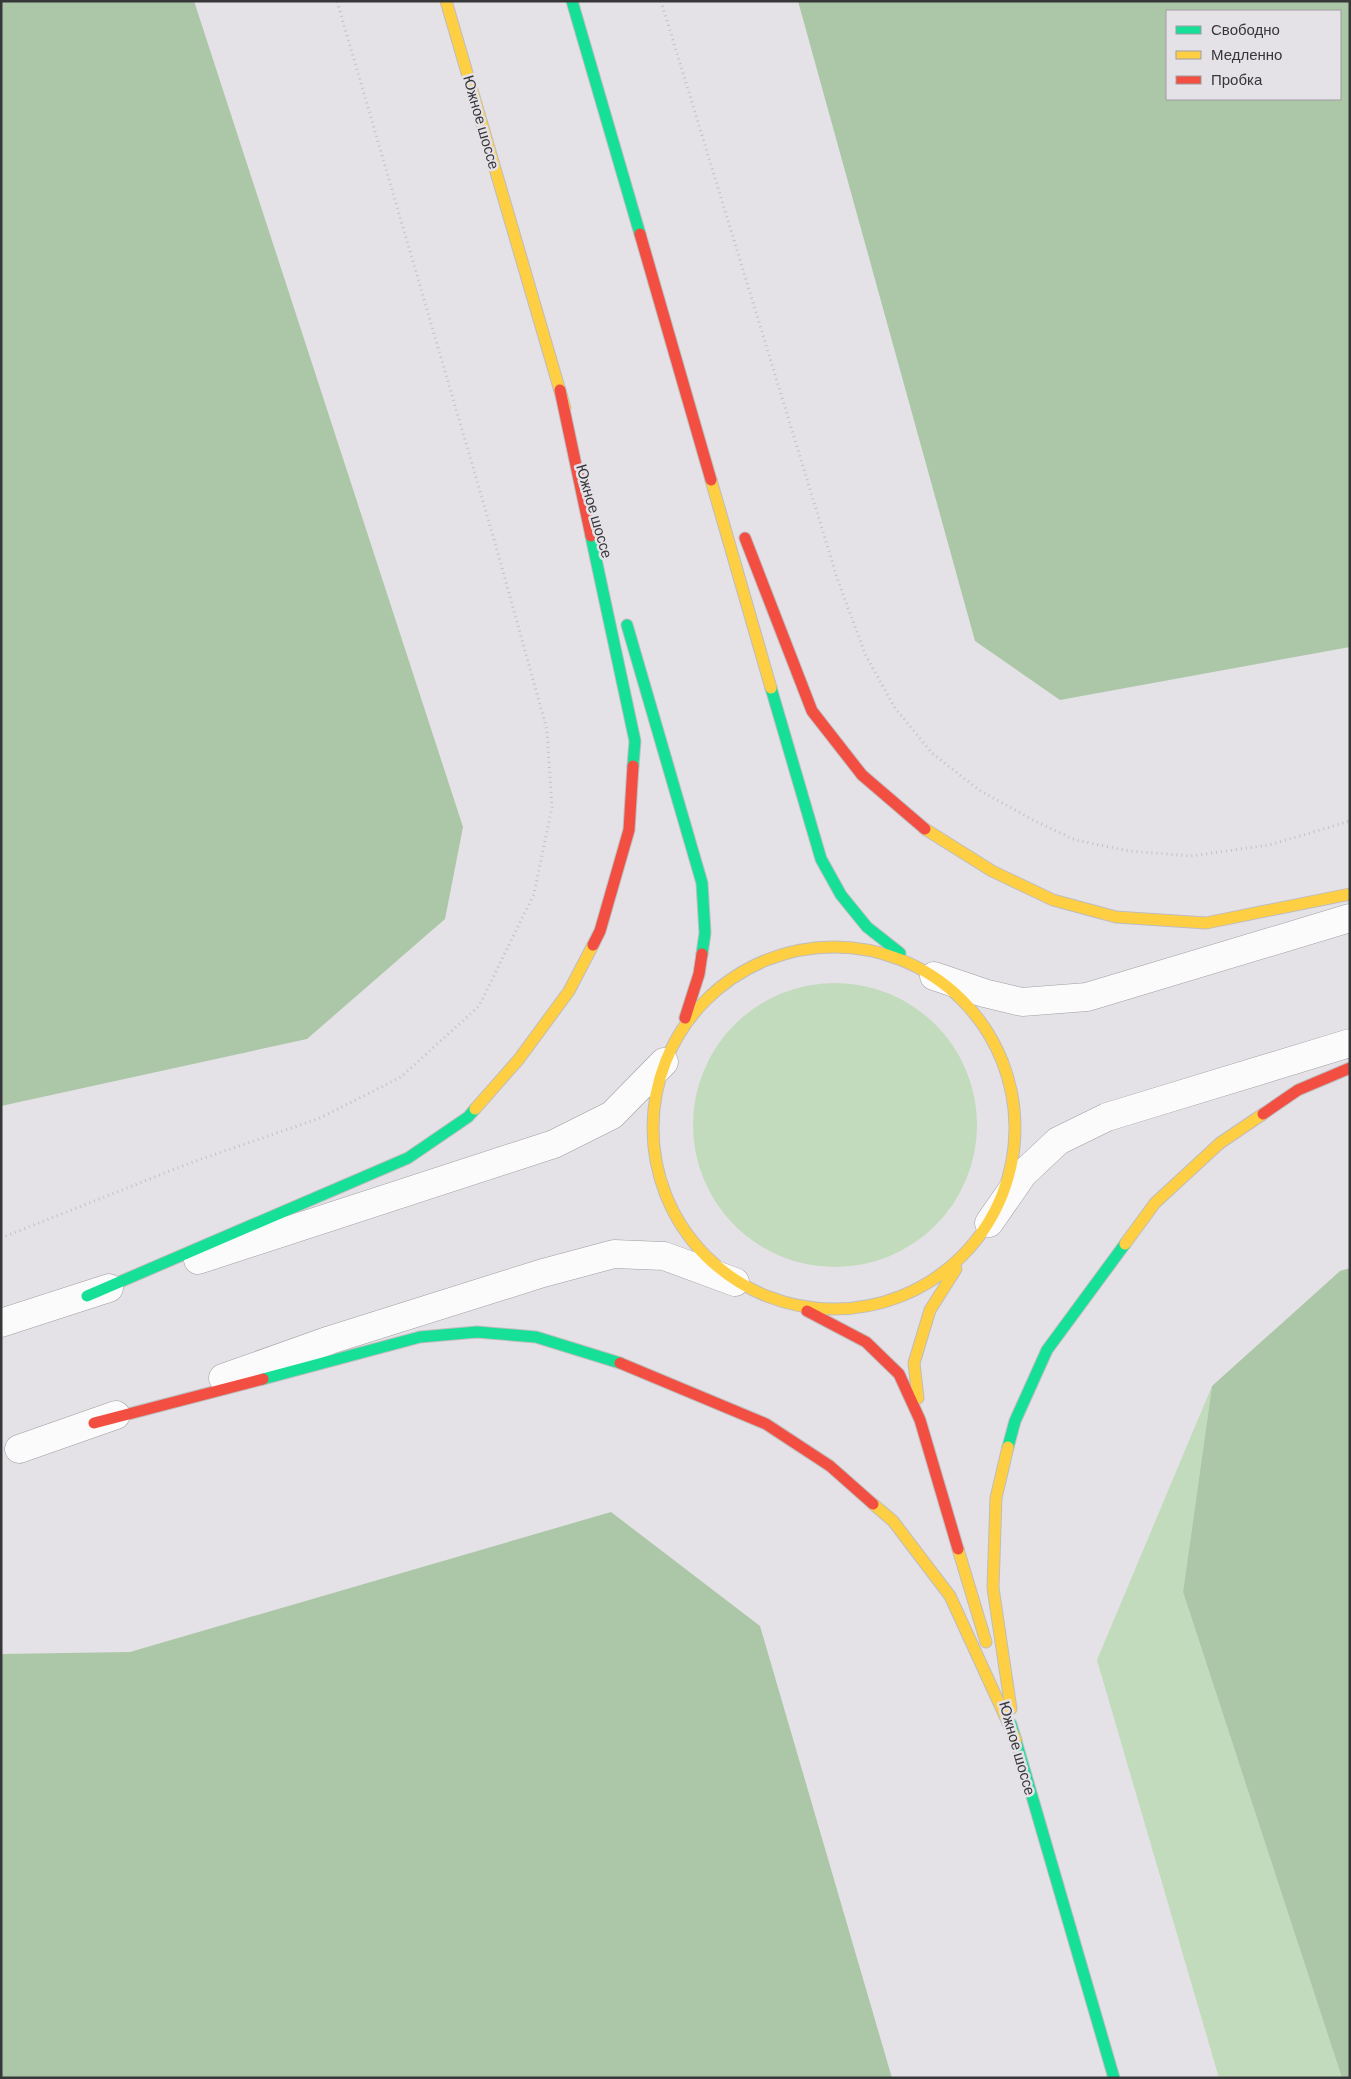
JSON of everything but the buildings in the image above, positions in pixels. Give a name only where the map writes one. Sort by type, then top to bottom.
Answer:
[{"type":"main road","name":"Южное шоссе","points":[[446,1],[606,551]]},
{"type":"main road","name":"Южное шоссе","points":[[572,1],[821,859],[841,896],[867,927],[969,1006],[996,1044],[1012,1088],[1015,1135],[1008,1181],[989,1223],[968,1251],[930,1310],[914,1363],[920,1420]]},
{"type":"main road","points":[[678,364],[724,483]]},
{"type":"main road","points":[[87,1296],[408,1158],[468,1118],[520,1059],[569,991],[600,931],[629,830],[635,741],[560,390]]},
{"type":"main road","points":[[741,529],[812,712],[862,774],[911,818],[992,871],[1053,900],[1116,917],[1206,923],[1350,894]]},
{"type":"main road","name":"Южное шоссе","points":[[625,617],[702,883],[705,933],[699,974],[684,1024],[664,1062],[652,1123],[660,1184],[689,1240],[735,1282],[766,1298],[800,1308],[866,1342],[899,1374],[920,1420],[1016,1740],[1114,2078]]},
{"type":"main road","name":"Южное шоссе","points":[[684,1024],[719,986],[764,959],[815,947],[867,949],[925,971]]},
{"type":"main road","points":[[1016,1740],[993,1588],[996,1498],[1015,1421],[1047,1350],[1155,1203],[1220,1143],[1298,1090],[1350,1068]]},
{"type":"main road","name":"Южное шоссе","points":[[800,1308],[846,1310],[892,1301],[933,1281],[968,1251]]},
{"type":"main road","points":[[94,1422],[420,1337],[477,1332],[536,1338],[615,1361],[766,1424],[830,1466],[893,1521],[950,1596],[1016,1740]]},
{"type":"street","points":[[925,971],[984,993],[1022,1002],[1088,997],[1350,918]]},
{"type":"street","points":[[989,1223],[1023,1174],[1058,1142],[1107,1117],[1350,1044]]},
{"type":"street","points":[[1,1323],[554,1144],[612,1115],[664,1062]]},
{"type":"street","points":[[19,1449],[339,1338],[543,1273],[614,1254],[664,1256],[735,1282]]},
{"type":"path","points":[[1,1238],[190,1163],[320,1118],[401,1077],[479,1006],[534,894],[552,807],[547,730],[494,539],[337,1]]},
{"type":"path","points":[[661,1],[838,581],[866,656],[895,708],[932,753],[980,790],[1031,819],[1075,840],[1129,851],[1191,856],[1269,845],[1350,821]]},
{"type":"green space","points":[[1,1],[194,1],[463,827],[445,919],[307,1039],[1,1106]]},
{"type":"green space","points":[[798,1],[1350,1],[1350,647],[1060,700],[975,641]]},
{"type":"green space","points":[[835,983],[876,989],[902,1000],[925,1015],[945,1035],[960,1058],[971,1084],[977,1125],[971,1166],[960,1192],[945,1215],[925,1235],[902,1250],[876,1261],[835,1267],[794,1261],[768,1250],[745,1235],[725,1215],[710,1192],[699,1166],[693,1125],[699,1084],[710,1058],[725,1035],[745,1015],[768,1000],[794,989]]},
{"type":"green space","points":[[1350,1268],[1350,2078],[1342,2078],[1183,1592],[1212,1386],[1340,1271]]},
{"type":"green space","points":[[1212,1386],[1183,1592],[1342,2078],[1219,2078],[1097,1660]]},
{"type":"green space","points":[[611,1512],[760,1626],[892,2078],[1,2078],[1,1654],[130,1652]]},
{"type":"traffic: fast","points":[[572,1],[640,234]]},
{"type":"traffic: fast","points":[[591,536],[635,741],[633,766]]},
{"type":"traffic: fast","points":[[627,625],[702,883],[705,933],[702,954]]},
{"type":"traffic: fast","points":[[771,688],[821,859],[841,895],[867,927],[900,953]]},
{"type":"traffic: fast","points":[[87,1296],[408,1158],[468,1117],[475,1109]]},
{"type":"traffic: fast","points":[[1008,1447],[1015,1421],[1047,1350],[1125,1244]]},
{"type":"traffic: fast","points":[[263,1379],[420,1337],[477,1332],[536,1337],[620,1363]]},
{"type":"traffic: fast","points":[[1011,1724],[1114,2078]]},
{"type":"traffic: slow","points":[[446,1],[565,408]]},
{"type":"traffic: slow","points":[[711,480],[771,688]]},
{"type":"traffic: slow","points":[[925,829],[992,871],[1053,900],[1116,917],[1206,923],[1350,894]]},
{"type":"traffic: slow","points":[[475,1109],[519,1059],[569,991],[593,945]]},
{"type":"traffic: slow","points":[[834,947],[869,950],[903,961],[935,977],[962,1000],[985,1027],[1001,1059],[1012,1093],[1015,1128],[1012,1163],[1001,1197],[985,1229],[962,1256],[935,1279],[903,1295],[869,1306],[834,1309],[799,1306],[765,1295],[733,1279],[706,1256],[683,1229],[667,1197],[656,1163],[653,1128],[656,1093],[667,1059],[683,1027],[706,1000],[733,977],[765,961],[799,950],[834,947]]},
{"type":"traffic: slow","points":[[1125,1244],[1155,1203],[1220,1143],[1263,1114]]},
{"type":"traffic: slow","points":[[918,1398],[914,1363],[930,1310],[956,1269]]},
{"type":"traffic: slow","points":[[1008,1447],[996,1498],[993,1588],[1011,1709]]},
{"type":"traffic: slow","points":[[873,1504],[893,1521],[950,1596],[1016,1740]]},
{"type":"traffic: slow","points":[[958,1549],[986,1642]]},
{"type":"traffic: jam","points":[[640,234],[711,480]]},
{"type":"traffic: jam","points":[[560,390],[591,536]]},
{"type":"traffic: jam","points":[[745,538],[812,711],[862,775],[925,829]]},
{"type":"traffic: jam","points":[[593,945],[600,931],[629,830],[633,766]]},
{"type":"traffic: jam","points":[[685,1018],[699,974],[702,954]]},
{"type":"traffic: jam","points":[[1263,1114],[1298,1090],[1350,1068]]},
{"type":"traffic: jam","points":[[807,1311],[866,1342],[899,1374],[920,1420],[958,1549]]},
{"type":"traffic: jam","points":[[620,1363],[766,1424],[830,1466],[873,1504]]},
{"type":"traffic: jam","points":[[94,1423],[263,1379]]}]
